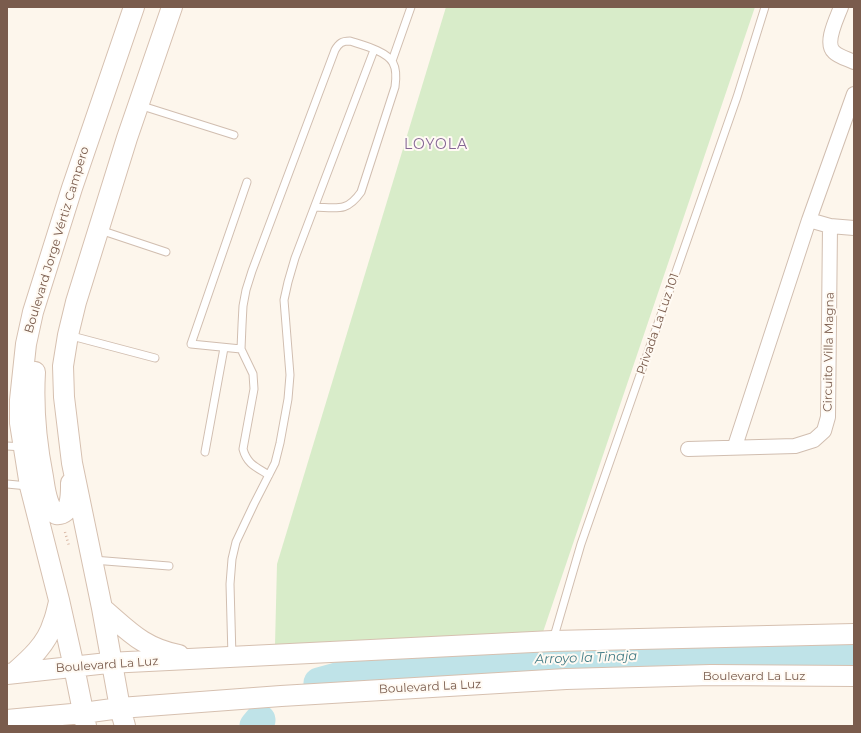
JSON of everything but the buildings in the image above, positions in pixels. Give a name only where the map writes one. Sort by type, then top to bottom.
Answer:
[{"type":"main road","name":"Boulevard Jorge Vértiz Campero","points":[[84,720],[59,600],[30,486],[15,446],[20,423],[20,400],[26,344],[33,312],[72,188],[134,7]]},
{"type":"main road","points":[[123,717],[72,463],[64,397],[63,366],[68,335],[76,302],[138,104],[172,7]]},
{"type":"main road","points":[[33,312],[37,328],[38,342],[34,391],[37,442],[46,493],[50,507],[56,514],[63,513],[68,507],[72,463]]},
{"type":"main road","points":[[11,673],[32,658],[45,640],[53,624],[59,600]]},
{"type":"main road","points":[[102,608],[144,643],[162,652],[197,659]]},
{"type":"main road","name":"Boulevard La Luz","points":[[11,673],[113,663],[553,641],[854,634]]},
{"type":"main road","name":"Boulevard La Luz","points":[[7,720],[84,720],[123,717],[281,696],[566,679],[711,675],[854,676]]},
{"type":"street","points":[[841,7],[831,34],[829,42],[830,48],[835,53],[854,62]]},
{"type":"street","points":[[735,446],[809,220],[854,94]]},
{"type":"street","points":[[809,220],[830,226],[854,228]]},
{"type":"street","name":"Circuito Villa Magna","points":[[688,448],[795,446],[814,440],[824,431],[828,417],[830,226]]},
{"type":"lane","points":[[392,61],[411,7]]},
{"type":"lane","name":"Privada La Luz 101","points":[[553,641],[581,544],[737,97],[765,7]]},
{"type":"lane","points":[[269,475],[249,463],[243,449],[254,389],[253,374],[241,349],[243,306],[246,290],[335,50],[343,41],[350,40],[388,57],[392,61],[396,76],[395,88],[361,192],[354,202],[346,206],[336,208],[315,207]]},
{"type":"lane","points":[[232,657],[230,584],[232,559],[236,542],[274,463],[280,443],[288,399],[290,375],[285,319],[288,282],[374,50]]},
{"type":"lane","points":[[138,104],[234,135]]},
{"type":"lane","points":[[241,349],[191,344],[247,182]]},
{"type":"lane","points":[[98,230],[166,252]]},
{"type":"lane","points":[[68,335],[155,358]]},
{"type":"lane","points":[[205,452],[224,348]]},
{"type":"lane","points":[[7,484],[30,486]]},
{"type":"lane","points":[[92,560],[169,566]]},
{"type":"path","points":[[60,514],[70,552]]},
{"type":"green space","points":[[446,7],[755,7],[543,632],[275,645],[277,564]]},
{"type":"waterway","name":"Arroyo la Tinaja","points":[[319,683],[355,673],[460,663],[730,652],[854,653]]},
{"type":"waterway","name":"Arroyo la Tinaja","points":[[255,726],[260,720]]},
{"type":"district","name":"LOYOLA","points":[[436,145]]}]
